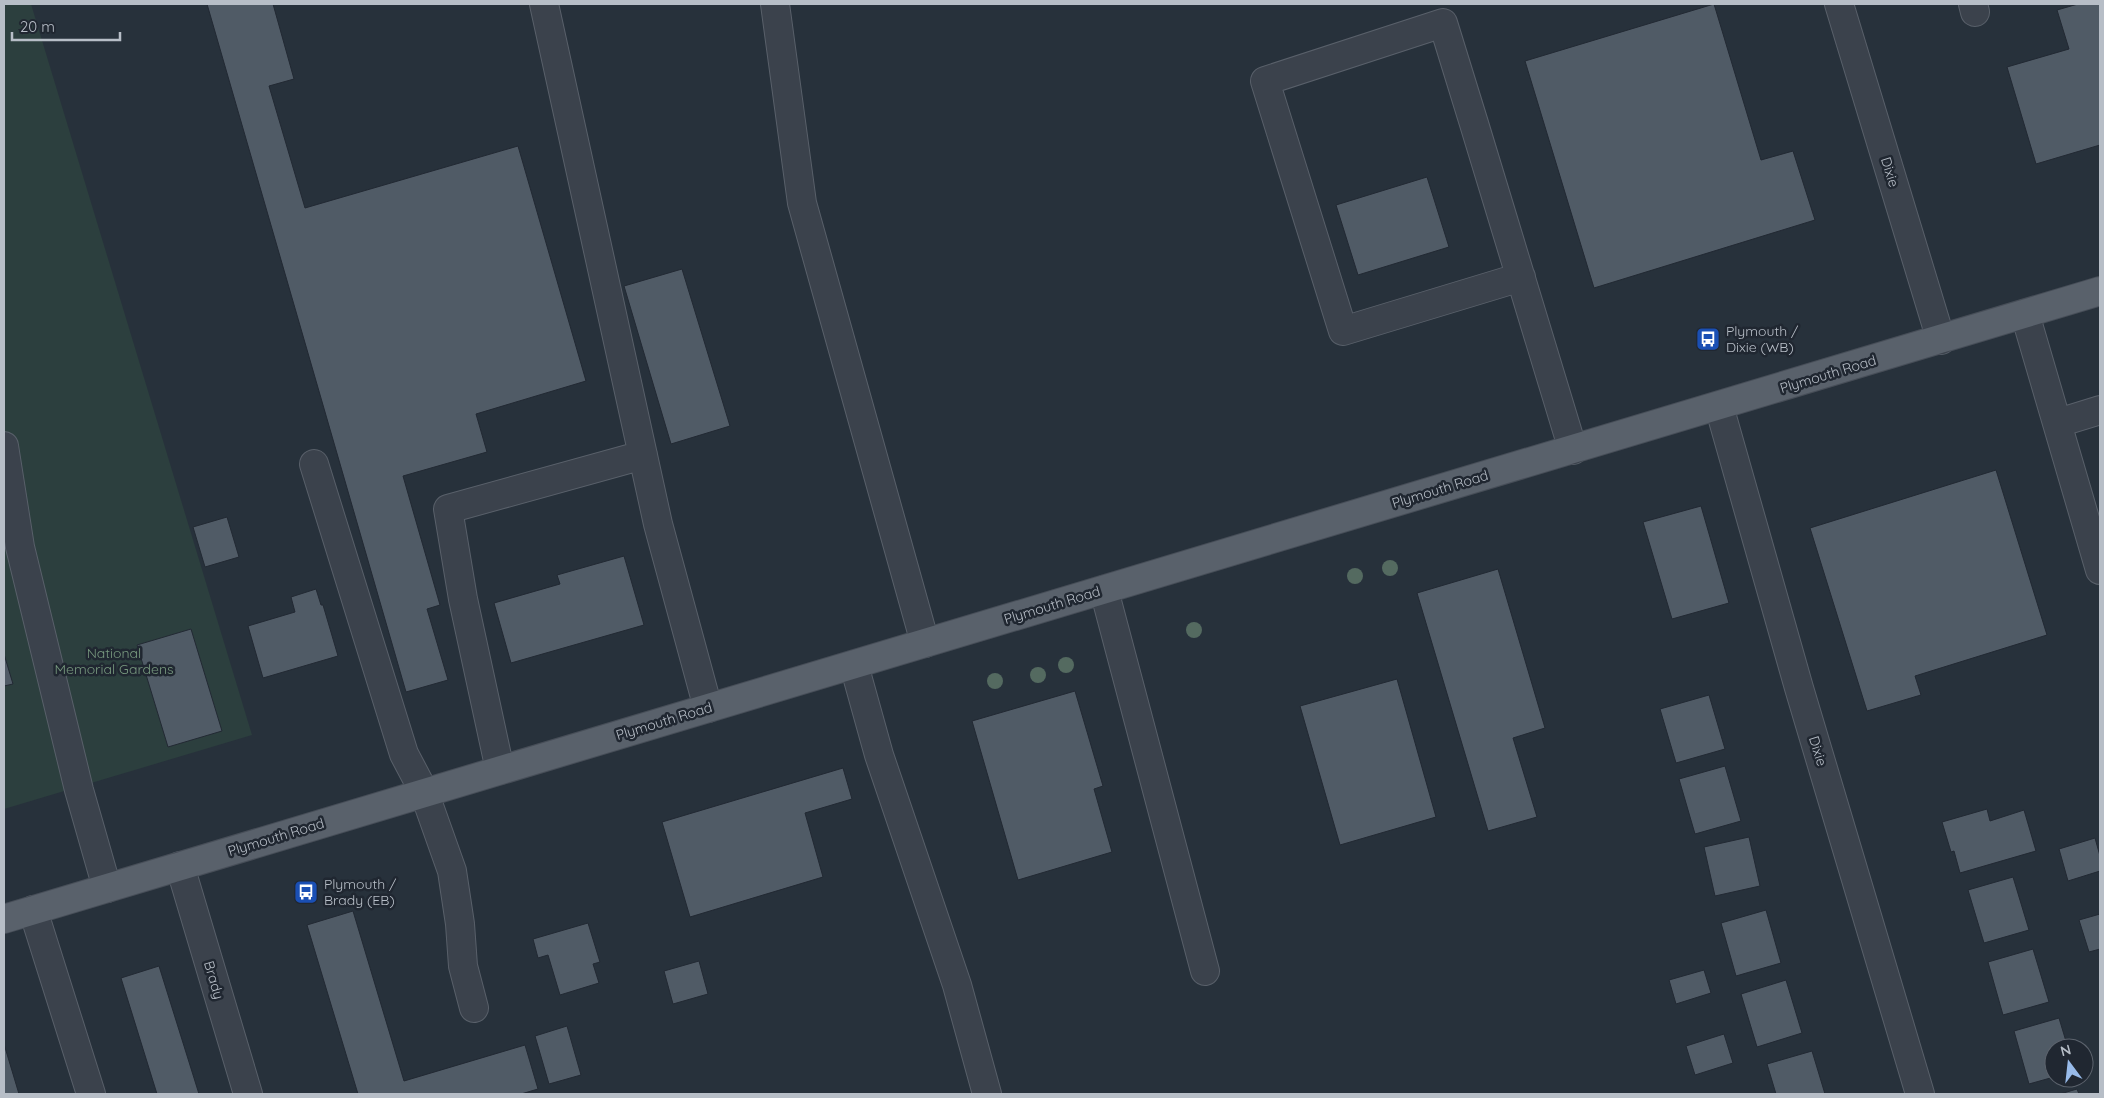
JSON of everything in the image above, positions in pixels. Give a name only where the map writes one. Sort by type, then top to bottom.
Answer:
[{"type":"main road","name":"Plymouth Road","points":[[4,919],[2100,292]]},
{"type":"street","points":[[544,4],[658,524],[708,708]]},
{"type":"street","points":[[775,4],[802,203],[925,643]]},
{"type":"street","name":"Dixie","points":[[1839,4],[1941,340]]},
{"type":"street","points":[[1521,277],[1343,332],[1265,81],[1443,23],[1521,277],[1573,450]]},
{"type":"street","points":[[2025,314],[2100,570]]},
{"type":"street","name":"Dixie","points":[[1719,406],[1802,697],[1920,1094]]},
{"type":"street","points":[[2058,423],[2100,410]]},
{"type":"street","points":[[4,446],[12,549],[107,888]]},
{"type":"street","points":[[500,770],[463,599],[448,509],[643,455]]},
{"type":"street","points":[[314,464],[404,754],[424,792],[452,871],[460,924],[463,966],[474,1008]]},
{"type":"street","points":[[1104,590],[1205,971]]},
{"type":"street","points":[[854,665],[880,755],[957,985],[987,1094]]},
{"type":"street","name":"Brady","points":[[180,866],[248,1094]]},
{"type":"street","points":[[33,910],[91,1094]]},
{"type":"green space","name":"National Memorial Gardens","points":[[4,4],[31,4],[252,735],[4,809]]},
{"type":"building","points":[[207,4],[273,4],[294,79],[269,86],[305,208],[518,146],[586,381],[476,414],[487,452],[403,476],[440,605],[427,609],[448,680],[406,692]]},
{"type":"building","points":[[1714,4],[1761,160],[1793,151],[1815,220],[1594,288],[1525,61]]},
{"type":"building","points":[[2078,4],[2100,4],[2100,145],[2036,164],[2007,67],[2069,49],[2057,10]]},
{"type":"building","points":[[1427,177],[1449,247],[1358,275],[1336,205]]},
{"type":"building","points":[[682,269],[730,426],[671,444],[624,286]]},
{"type":"building","points":[[1996,470],[2047,635],[1915,676],[1921,695],[1867,711],[1810,528]]},
{"type":"building","points":[[1701,506],[1729,603],[1672,619],[1643,522]]},
{"type":"building","points":[[227,517],[239,557],[205,567],[193,527]]},
{"type":"building","points":[[624,556],[644,625],[511,663],[494,603],[560,584],[557,575]]},
{"type":"building","points":[[1498,569],[1545,728],[1513,738],[1537,817],[1488,831],[1417,593]]},
{"type":"building","points":[[316,589],[321,605],[323,605],[338,656],[263,678],[248,626],[295,612],[291,597]]},
{"type":"building","points":[[191,629],[222,731],[168,747],[137,645]]},
{"type":"building","points":[[4,654],[13,684],[4,686]]},
{"type":"building","points":[[1397,679],[1436,817],[1340,845],[1300,706]]},
{"type":"building","points":[[1075,691],[1103,786],[1094,789],[1112,852],[1018,880],[972,721]]},
{"type":"building","points":[[1709,695],[1725,749],[1676,763],[1660,709]]},
{"type":"building","points":[[1725,766],[1741,821],[1695,834],[1679,779]]},
{"type":"building","points":[[843,768],[852,799],[805,813],[823,877],[690,917],[662,822]]},
{"type":"building","points":[[1987,809],[1990,821],[2024,810],[2036,851],[1960,873],[1954,851],[1951,852],[1942,822]]},
{"type":"building","points":[[1749,837],[1760,886],[1715,896],[1704,847]]},
{"type":"building","points":[[2095,838],[2100,856],[2100,871],[2068,881],[2059,849]]},
{"type":"building","points":[[2013,877],[2029,930],[1984,943],[1968,890]]},
{"type":"building","points":[[1766,910],[1781,963],[1736,976],[1721,923]]},
{"type":"building","points":[[353,911],[404,1081],[525,1045],[538,1089],[521,1094],[358,1094],[307,925]]},
{"type":"building","points":[[2100,914],[2100,949],[2089,952],[2079,920]]},
{"type":"building","points":[[588,923],[600,962],[593,964],[599,983],[560,995],[548,955],[538,958],[533,939]]},
{"type":"building","points":[[2033,949],[2049,1002],[2003,1015],[1988,962]]},
{"type":"building","points":[[699,961],[708,994],[673,1004],[664,971]]},
{"type":"building","points":[[159,966],[199,1094],[157,1094],[121,978]]},
{"type":"building","points":[[1704,970],[1711,993],[1676,1004],[1669,980]]},
{"type":"building","points":[[1786,980],[1802,1033],[1757,1047],[1741,994]]},
{"type":"building","points":[[2059,1018],[2065,1038],[2044,1038],[2044,1080],[2029,1084],[2014,1031]]},
{"type":"building","points":[[567,1026],[581,1075],[549,1084],[535,1036]]},
{"type":"building","points":[[1724,1034],[1733,1063],[1695,1075],[1686,1046]]},
{"type":"building","points":[[4,1044],[19,1094],[4,1094]]},
{"type":"building","points":[[1812,1051],[1825,1094],[1776,1094],[1767,1064]]},
{"type":"building","points":[[2077,1089],[2079,1094],[2060,1094]]},
{"type":"place","name":"Plymouth / Dixie (WB)","points":[[1708,339]]},
{"type":"place","name":"Plymouth / Brady (EB)","points":[[306,892]]}]
